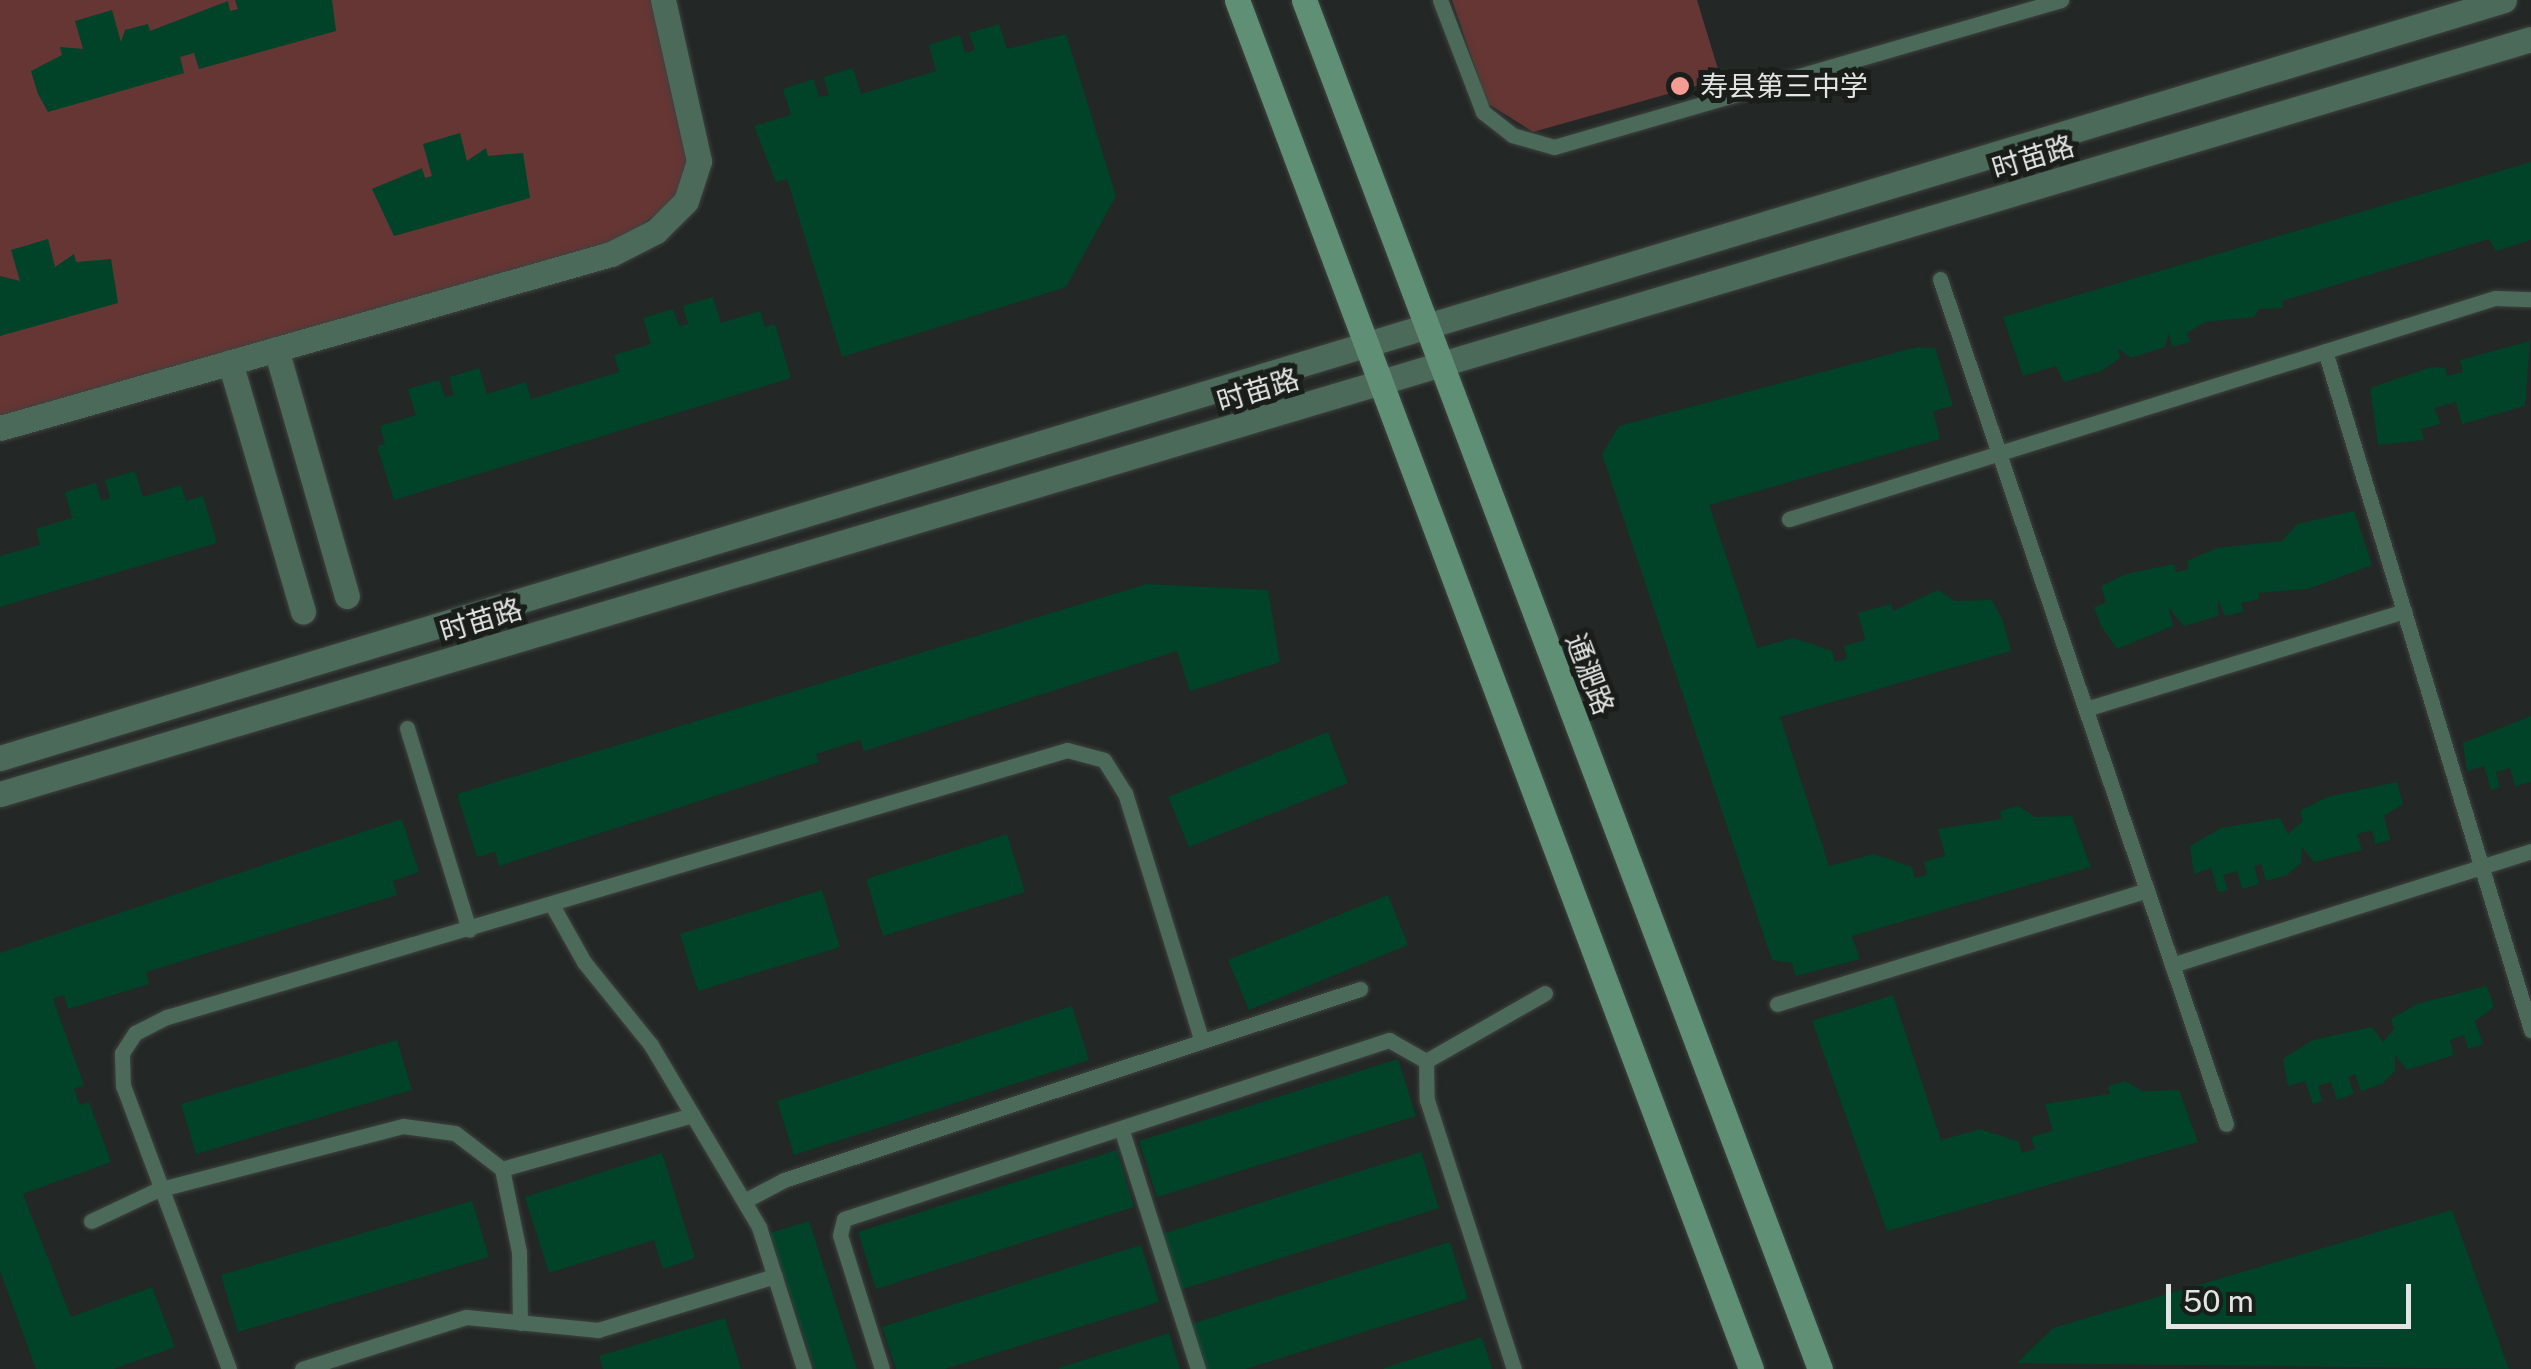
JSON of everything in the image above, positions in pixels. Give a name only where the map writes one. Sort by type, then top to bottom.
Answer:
[{"type":"main road","points":[[1237,0],[1751,1369]]},
{"type":"main road","name":"通淝路","points":[[1304,0],[1820,1369]]},
{"type":"street","points":[[0,428],[611,254],[656,231],[686,200],[699,161],[663,0]]},
{"type":"street","name":"时苗路","points":[[0,758],[2504,0]]},
{"type":"street","name":"时苗路","points":[[0,794],[2531,39]]},
{"type":"street","points":[[276,349],[347,596]]},
{"type":"street","points":[[230,362],[302,612]]},
{"type":"lane","points":[[1440,0],[1483,112],[1512,135],[1554,147],[2061,0]]},
{"type":"lane","points":[[1940,278],[2226,1124]]},
{"type":"lane","points":[[1789,519],[2495,298],[2531,299]]},
{"type":"lane","points":[[2324,351],[2531,1030]]},
{"type":"lane","points":[[2086,710],[2404,611]]},
{"type":"lane","points":[[407,728],[469,930]]},
{"type":"lane","points":[[229,1369],[157,1190],[123,1086],[122,1053],[135,1033],[167,1017],[1068,750],[1104,760],[1125,793],[1201,1039]]},
{"type":"lane","points":[[2172,965],[2531,851]]},
{"type":"lane","points":[[1777,1004],[2147,890]]},
{"type":"lane","points":[[552,906],[692,1115],[744,1201],[775,1276],[804,1369]]},
{"type":"lane","points":[[744,1201],[784,1180],[1360,989]]},
{"type":"lane","points":[[1426,1062],[1544,993]]},
{"type":"lane","points":[[882,1369],[840,1235],[844,1220],[1389,1040],[1426,1062]]},
{"type":"lane","points":[[1426,1062],[1427,1100],[1514,1369]]},
{"type":"lane","points":[[502,1169],[692,1115]]},
{"type":"lane","points":[[92,1221],[157,1190],[403,1126],[455,1134],[502,1169],[519,1252],[520,1323]]},
{"type":"lane","points":[[1122,1131],[1198,1369]]},
{"type":"lane","points":[[302,1369],[466,1317],[598,1330],[775,1276]]},
{"type":"shaded area","points":[[0,0],[655,0],[692,162],[679,198],[612,246],[0,417]]},
{"type":"shaded area","points":[[1452,0],[1697,0],[1721,79],[1533,132],[1487,103]]},
{"type":"building","points":[[235,0],[332,0],[336,31],[199,69],[194,53],[180,57],[184,73],[48,112],[38,94],[31,71],[62,55],[60,47],[83,49],[75,21],[112,10],[121,42],[125,30],[148,24],[150,31],[228,1],[230,11],[238,9]]},
{"type":"building","points":[[999,24],[1007,49],[1066,34],[1116,196],[1066,287],[842,357],[787,179],[776,182],[754,126],[791,115],[783,89],[814,79],[819,97],[829,95],[823,77],[853,68],[861,94],[936,71],[929,45],[960,35],[965,53],[975,50],[969,33]]},
{"type":"building","points":[[460,133],[467,161],[486,148],[488,156],[523,153],[530,198],[394,236],[372,189],[422,168],[425,178],[432,176],[423,144]]},
{"type":"building","points":[[2531,162],[2531,240],[2496,251],[2489,239],[2282,301],[2283,308],[2259,309],[2254,317],[2205,322],[2187,333],[2190,342],[2172,347],[2169,333],[2165,347],[2131,358],[2118,348],[2120,358],[2101,371],[2064,382],[2056,366],[2023,376],[2003,317]]},
{"type":"building","points":[[48,239],[55,267],[74,254],[76,262],[111,259],[118,303],[0,336],[0,276],[20,281],[11,250]]},
{"type":"building","points":[[713,297],[721,323],[760,311],[765,327],[775,324],[791,378],[394,500],[377,446],[385,444],[380,426],[416,415],[408,389],[439,380],[445,397],[454,395],[449,377],[479,368],[487,394],[526,382],[531,399],[619,372],[614,355],[651,344],[643,318],[673,309],[679,326],[688,324],[683,306]]},
{"type":"building","points":[[2530,341],[2525,406],[2462,424],[2456,402],[2434,408],[2441,424],[2421,429],[2424,440],[2378,445],[2370,388],[2431,367],[2445,368],[2447,376],[2463,372],[2460,360]]},
{"type":"building","points":[[1917,347],[1935,348],[1953,406],[1933,411],[1940,439],[1709,505],[1757,648],[1794,638],[1832,651],[1835,662],[1847,659],[1844,646],[1865,640],[1858,613],[1891,604],[1893,611],[1938,590],[1955,601],[1992,600],[2003,621],[2011,651],[1780,717],[1829,866],[1874,854],[1912,867],[1915,878],[1927,875],[1924,862],[1945,856],[1938,829],[2002,819],[2000,811],[2018,806],[2035,817],[2072,816],[2091,867],[1852,936],[1860,959],[1796,976],[1792,963],[1772,960],[1602,454],[1619,426]]},
{"type":"building","points":[[135,471],[143,497],[181,485],[186,501],[203,496],[217,543],[0,607],[0,556],[40,545],[36,529],[72,518],[65,492],[96,483],[101,501],[110,498],[105,480]]},
{"type":"building","points":[[2354,511],[2372,565],[2308,589],[2258,593],[2260,599],[2241,603],[2243,612],[2225,616],[2218,600],[2218,616],[2184,626],[2169,608],[2173,626],[2117,649],[2101,626],[2094,607],[2106,603],[2101,586],[2126,574],[2174,564],[2176,572],[2189,569],[2187,561],[2217,548],[2282,541],[2297,524]]},
{"type":"building","points":[[1147,584],[1268,590],[1280,662],[1190,691],[1177,651],[864,751],[860,740],[816,754],[819,762],[499,866],[495,852],[477,857],[457,794]]},
{"type":"building","points":[[2531,716],[2531,782],[2515,786],[2510,768],[2496,772],[2500,787],[2491,790],[2484,766],[2467,771],[2463,743]]},
{"type":"building","points":[[1328,732],[1348,783],[1189,847],[1168,797]]},
{"type":"building","points":[[2397,782],[2403,804],[2384,816],[2390,840],[2375,844],[2372,830],[2357,834],[2362,850],[2314,862],[2302,847],[2301,863],[2287,875],[2266,881],[2261,864],[2254,866],[2259,884],[2242,889],[2237,871],[2223,875],[2228,890],[2218,892],[2211,868],[2194,874],[2190,846],[2221,828],[2280,818],[2288,834],[2303,821],[2300,811],[2327,797]]},
{"type":"building","points":[[402,819],[419,872],[393,881],[397,895],[146,972],[149,984],[68,1009],[64,995],[53,999],[84,1085],[74,1089],[80,1105],[89,1102],[111,1162],[23,1194],[71,1317],[152,1287],[175,1347],[114,1369],[36,1369],[0,1271],[0,953]]},
{"type":"building","points":[[1007,834],[1025,892],[883,936],[866,879]]},
{"type":"building","points":[[822,890],[840,947],[698,991],[680,934]]},
{"type":"building","points":[[1388,895],[1408,945],[1249,1010],[1228,960]]},
{"type":"building","points":[[2487,986],[2494,1007],[2475,1021],[2483,1044],[2468,1049],[2464,1035],[2450,1040],[2454,1055],[2407,1070],[2395,1055],[2395,1071],[2382,1084],[2361,1091],[2355,1074],[2348,1077],[2354,1094],[2337,1100],[2331,1082],[2318,1086],[2322,1101],[2313,1104],[2305,1081],[2288,1086],[2283,1059],[2313,1040],[2372,1027],[2383,1042],[2394,1029],[2391,1019],[2417,1004]]},
{"type":"building","points":[[1893,995],[1941,1140],[1981,1129],[2019,1142],[2022,1153],[2035,1149],[2031,1137],[2053,1131],[2045,1104],[2110,1094],[2108,1086],[2125,1081],[2142,1091],[2179,1090],[2198,1142],[1887,1231],[1812,1021]]},
{"type":"building","points":[[1072,1006],[1089,1060],[794,1155],[777,1101]]},
{"type":"building","points":[[397,1040],[412,1090],[196,1154],[181,1104]]},
{"type":"building","points":[[1398,1059],[1416,1116],[1157,1197],[1139,1141]]},
{"type":"building","points":[[1117,1150],[1134,1207],[876,1289],[858,1232]]},
{"type":"building","points":[[1421,1152],[1439,1208],[1180,1290],[1162,1234]]},
{"type":"building","points":[[662,1153],[695,1258],[663,1269],[654,1240],[549,1273],[525,1197]]},
{"type":"building","points":[[472,1201],[489,1257],[238,1332],[221,1275]]},
{"type":"building","points":[[2452,1210],[2509,1369],[2017,1363],[2053,1328]]},
{"type":"building","points":[[809,1221],[857,1369],[815,1369],[770,1233]]},
{"type":"building","points":[[1450,1242],[1468,1299],[1246,1369],[1206,1369],[1191,1324]]},
{"type":"building","points":[[1141,1245],[1159,1302],[945,1369],[896,1369],[882,1327]]},
{"type":"building","points":[[725,1318],[741,1369],[603,1369],[599,1356]]},
{"type":"building","points":[[1169,1333],[1180,1369],[1059,1369],[1059,1368]]},
{"type":"building","points":[[1482,1337],[1492,1369],[1384,1369],[1384,1368]]},
{"type":"place","name":"寿县第三中学","points":[[1680,86]]}]
